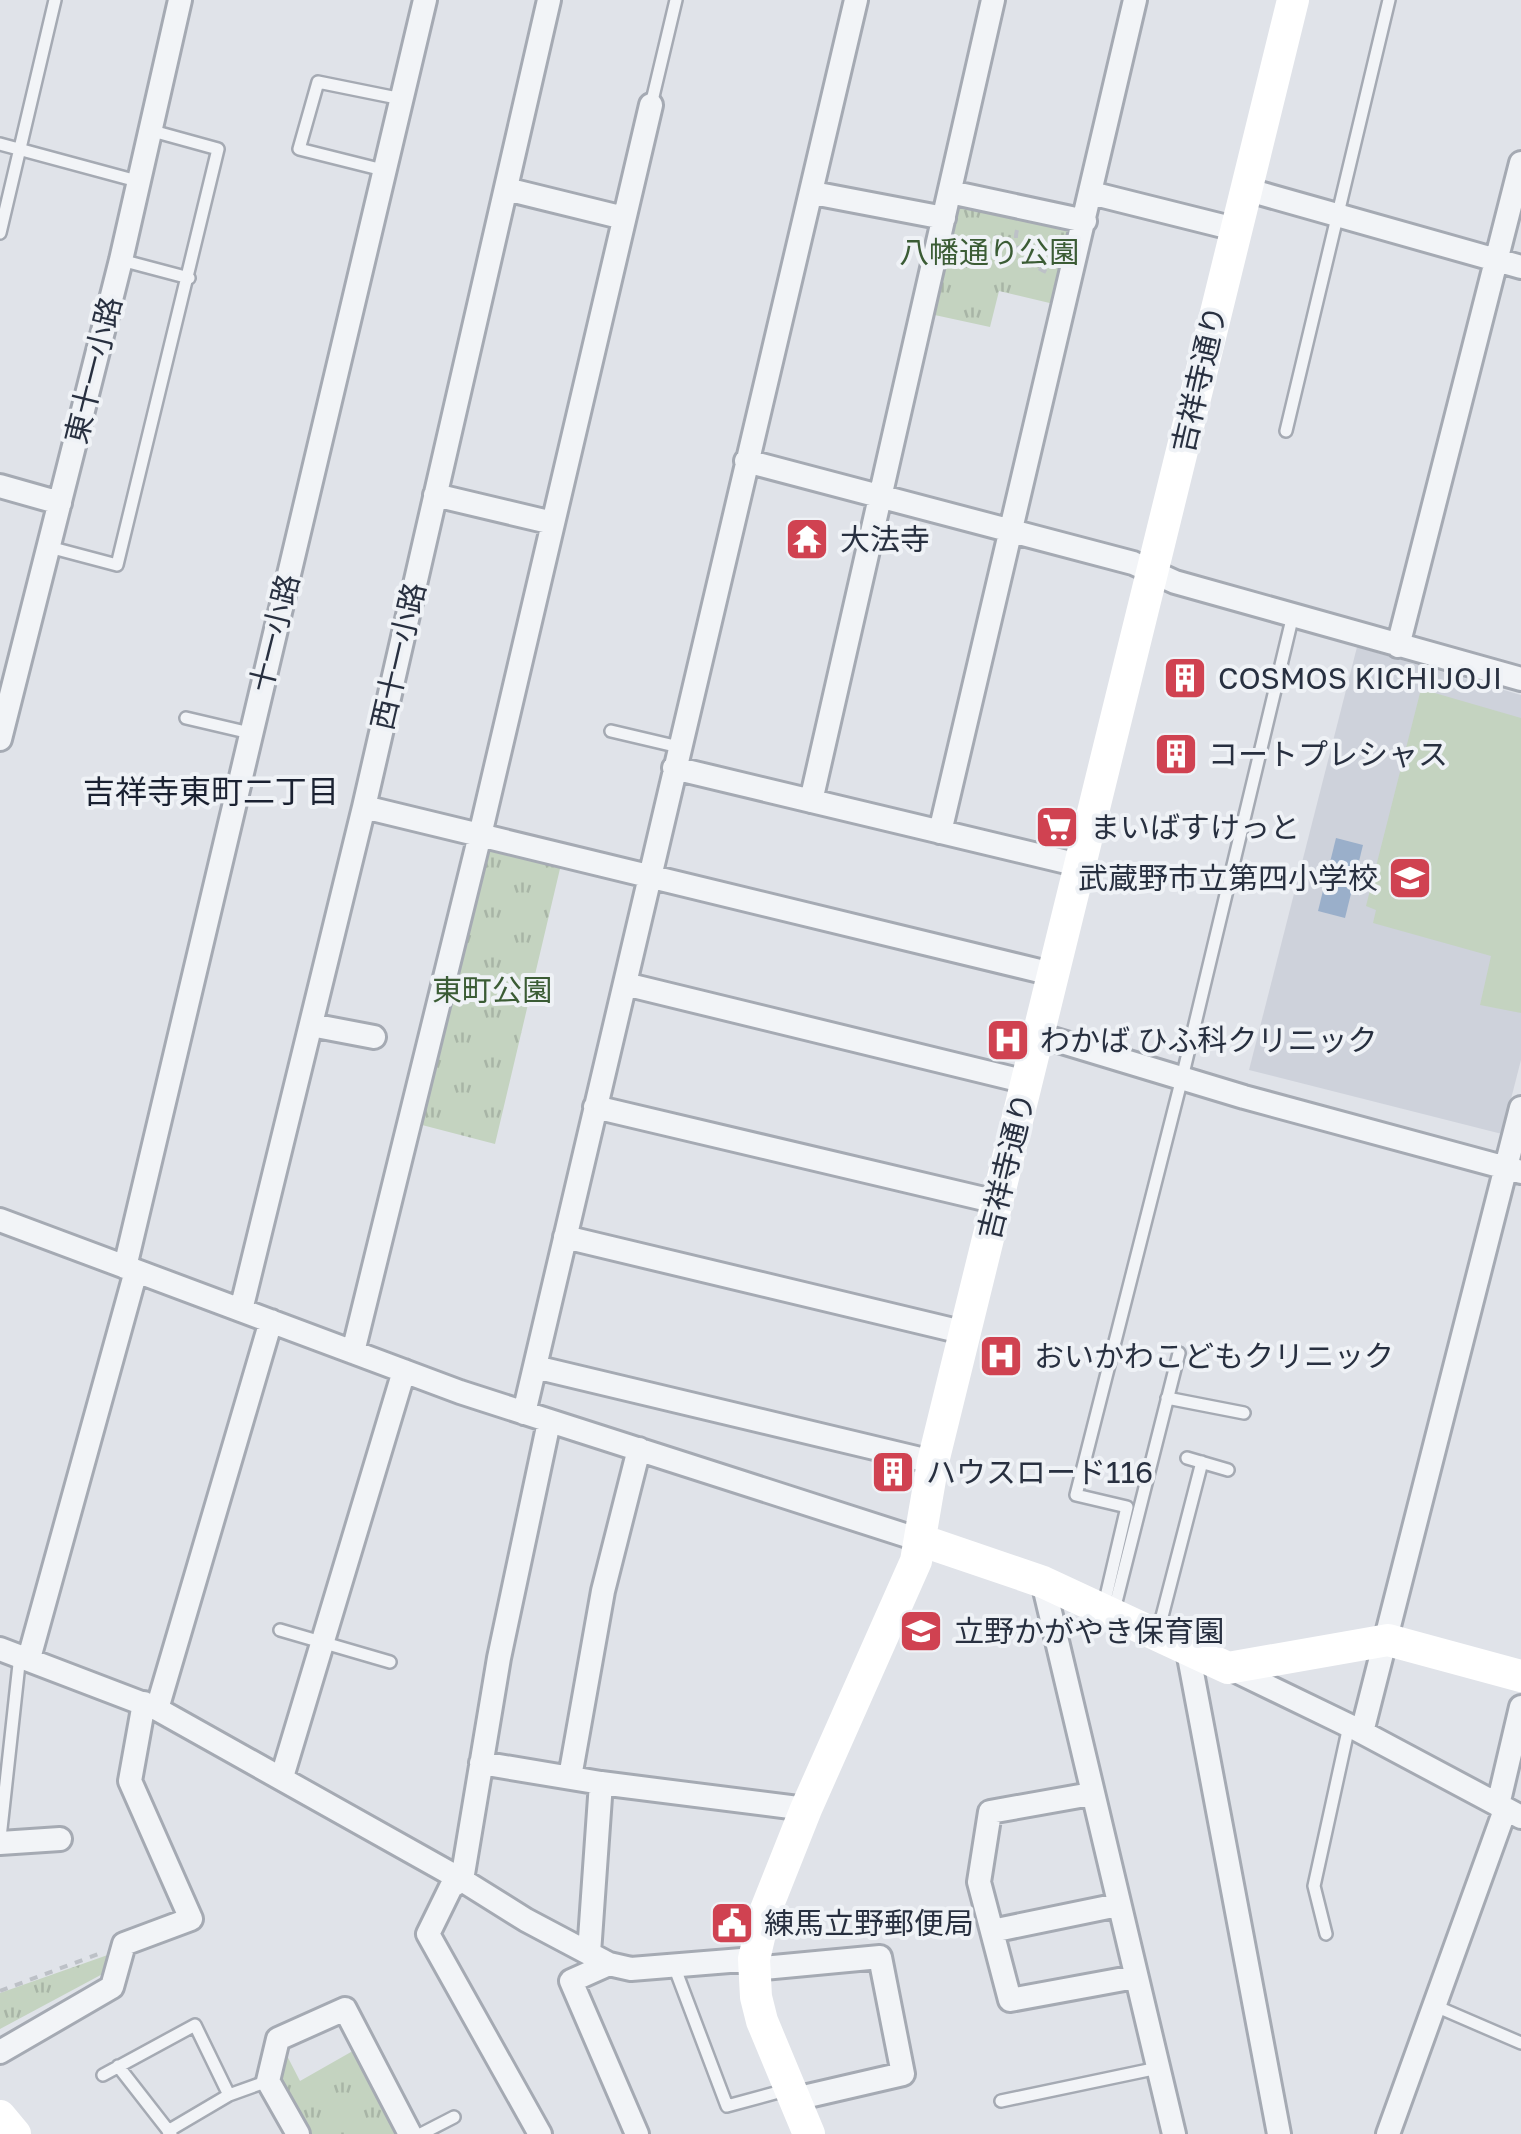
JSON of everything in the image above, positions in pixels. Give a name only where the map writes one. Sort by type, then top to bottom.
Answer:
[{"type":"main road","name":"吉祥寺通り","points":[[809,2134],[762,2020],[753,1964],[766,1912],[806,1809],[916,1561],[934,1462],[1293,0]]},
{"type":"main road","points":[[920,1540],[1043,1582],[1228,1668],[1388,1640],[1521,1676]]},
{"type":"main road","points":[[0,2116],[15,2134]]},
{"type":"street","name":"東十一小路","points":[[1,734],[120,260],[180,0]]},
{"type":"street","name":"十一小路","points":[[24,1658],[31,1651],[130,1269],[250,733],[426,0]]},
{"type":"street","name":"西十一小路","points":[[242,1310],[364,807],[550,0]]},
{"type":"street","points":[[524,1413],[856,0]]},
{"type":"street","points":[[811,800],[993,0]]},
{"type":"street","points":[[940,832],[1135,0]]},
{"type":"street","points":[[354,1352],[651,104]]},
{"type":"street","points":[[1398,646],[1521,163]]},
{"type":"street","points":[[506,189],[624,218]]},
{"type":"street","points":[[1246,189],[1521,266]]},
{"type":"street","points":[[950,192],[1084,221]]},
{"type":"street","points":[[813,193],[944,218]]},
{"type":"street","points":[[1091,193],[1235,229]]},
{"type":"street","points":[[746,461],[1011,532],[1398,646],[1521,678]]},
{"type":"street","points":[[0,486],[60,503]]},
{"type":"street","points":[[435,496],[553,523]]},
{"type":"street","points":[[677,758],[811,800],[1079,865]]},
{"type":"street","points":[[364,807],[1052,974]]},
{"type":"street","points":[[625,984],[1027,1082]]},
{"type":"street","points":[[310,1025],[374,1037]]},
{"type":"street","points":[[1039,1035],[1514,1170]]},
{"type":"street","points":[[595,1107],[997,1202]]},
{"type":"street","points":[[1356,1729],[1388,1640],[1514,1170],[1521,1108]]},
{"type":"street","points":[[0,1220],[549,1422],[920,1540]]},
{"type":"street","points":[[565,1237],[966,1333]]},
{"type":"street","points":[[0,2052],[112,1987],[124,1944],[191,1919],[130,1781],[150,1706],[272,1321]]},
{"type":"street","points":[[535,1368],[934,1462]]},
{"type":"street","points":[[282,1777],[404,1371]]},
{"type":"street","points":[[540,2134],[428,1934],[451,1887],[462,1880],[499,1658],[549,1422]]},
{"type":"street","points":[[570,1777],[604,1591],[639,1450]]},
{"type":"street","points":[[1043,1582],[1174,2134]]},
{"type":"street","points":[[1172,1639],[1278,2134]]},
{"type":"street","points":[[0,1649],[150,1706],[599,1958],[631,1969],[880,1957],[903,2074],[792,2094]]},
{"type":"street","points":[[1228,1668],[1356,1729],[1508,1811]]},
{"type":"street","points":[[1388,2134],[1432,2005],[1508,1811],[1521,1707]]},
{"type":"street","points":[[482,1763],[806,1809]]},
{"type":"street","points":[[599,1958],[600,1782]]},
{"type":"street","points":[[1091,1794],[990,1812],[979,1882],[1010,2000],[1135,1977]]},
{"type":"street","points":[[0,1840],[60,1840]]},
{"type":"street","points":[[992,1931],[1118,1906]]},
{"type":"street","points":[[599,1958],[571,1981],[637,2134]]},
{"type":"street","points":[[298,2134],[268,2080],[278,2039],[345,2009],[410,2134]]},
{"type":"lane","points":[[0,232],[55,0]]},
{"type":"lane","points":[[651,104],[676,0]]},
{"type":"lane","points":[[1286,431],[1389,0]]},
{"type":"lane","points":[[387,171],[299,149],[318,82],[403,99]]},
{"type":"lane","points":[[49,547],[117,564],[189,278],[218,148],[149,130]]},
{"type":"lane","points":[[0,144],[137,181]]},
{"type":"lane","points":[[120,260],[189,278]]},
{"type":"lane","points":[[1108,1611],[1127,1507],[1076,1495],[1182,1078],[1292,615]]},
{"type":"lane","points":[[186,718],[250,733]]},
{"type":"lane","points":[[611,731],[677,758]]},
{"type":"lane","points":[[1108,1611],[1178,1353]]},
{"type":"lane","points":[[1167,1398],[1244,1413]]},
{"type":"lane","points":[[1187,1458],[1228,1470]]},
{"type":"lane","points":[[1172,1639],[1202,1462]]},
{"type":"lane","points":[[280,1630],[390,1662]]},
{"type":"lane","points":[[0,1840],[19,1664],[24,1658]]},
{"type":"lane","points":[[1326,1934],[1314,1886],[1356,1729]]},
{"type":"lane","points":[[674,1966],[727,2106],[792,2094]]},
{"type":"lane","points":[[1432,2005],[1521,2043]]},
{"type":"lane","points":[[103,2075],[195,2025],[228,2096]]},
{"type":"lane","points":[[118,2066],[170,2132],[228,2096],[268,2080]]},
{"type":"lane","points":[[1001,2101],[1158,2068]]},
{"type":"lane","points":[[421,2134],[454,2117]]},
{"type":"path","points":[[932,272],[952,271],[960,263],[982,258],[1014,241],[1018,252],[1070,285]]},
{"type":"path","points":[[0,1991],[124,1944]]},
{"type":"shaded area","name":"武蔵野市立第四小学校","points":[[1357,647],[1521,695],[1521,1060],[1502,1134],[1249,1070]]},
{"type":"green space","name":"八幡通り公園","points":[[957,203],[1066,225],[1074,236],[1058,305],[999,291],[990,327],[930,314]]},
{"type":"green space","points":[[1421,689],[1521,718],[1521,1013],[1480,1005],[1491,956],[1373,923],[1376,910],[1366,906]]},
{"type":"green space","name":"東町公園","points":[[490,837],[563,856],[495,1144],[422,1125]]},
{"type":"green space","points":[[119,1951],[110,1970],[0,2029],[0,1993]]},
{"type":"green space","points":[[282,2046],[300,2081],[358,2048],[397,2134],[306,2134],[274,2081]]},
{"type":"water","points":[[1336,838],[1363,845],[1345,918],[1318,911]]},
{"type":"place","name":"大法寺","points":[[807,539]]},
{"type":"place","name":"COSMOS KICHIJOJI","points":[[1185,678]]},
{"type":"place","name":"コートプレシャス","points":[[1176,754]]},
{"type":"place","name":"まいばすけっと","points":[[1057,827]]},
{"type":"place","name":"武蔵野市立第四小学校","points":[[1410,878]]},
{"type":"place","name":"わかば ひふ科クリニック","points":[[1008,1040]]},
{"type":"place","name":"おいかわこどもクリニック","points":[[1001,1356]]},
{"type":"place","name":"ハウスロード116","points":[[893,1472]]},
{"type":"place","name":"立野かがやき保育園","points":[[921,1631]]},
{"type":"place","name":"練馬立野郵便局","points":[[732,1923]]},
{"type":"district","name":"吉祥寺東町二丁目","points":[[211,791]]}]
